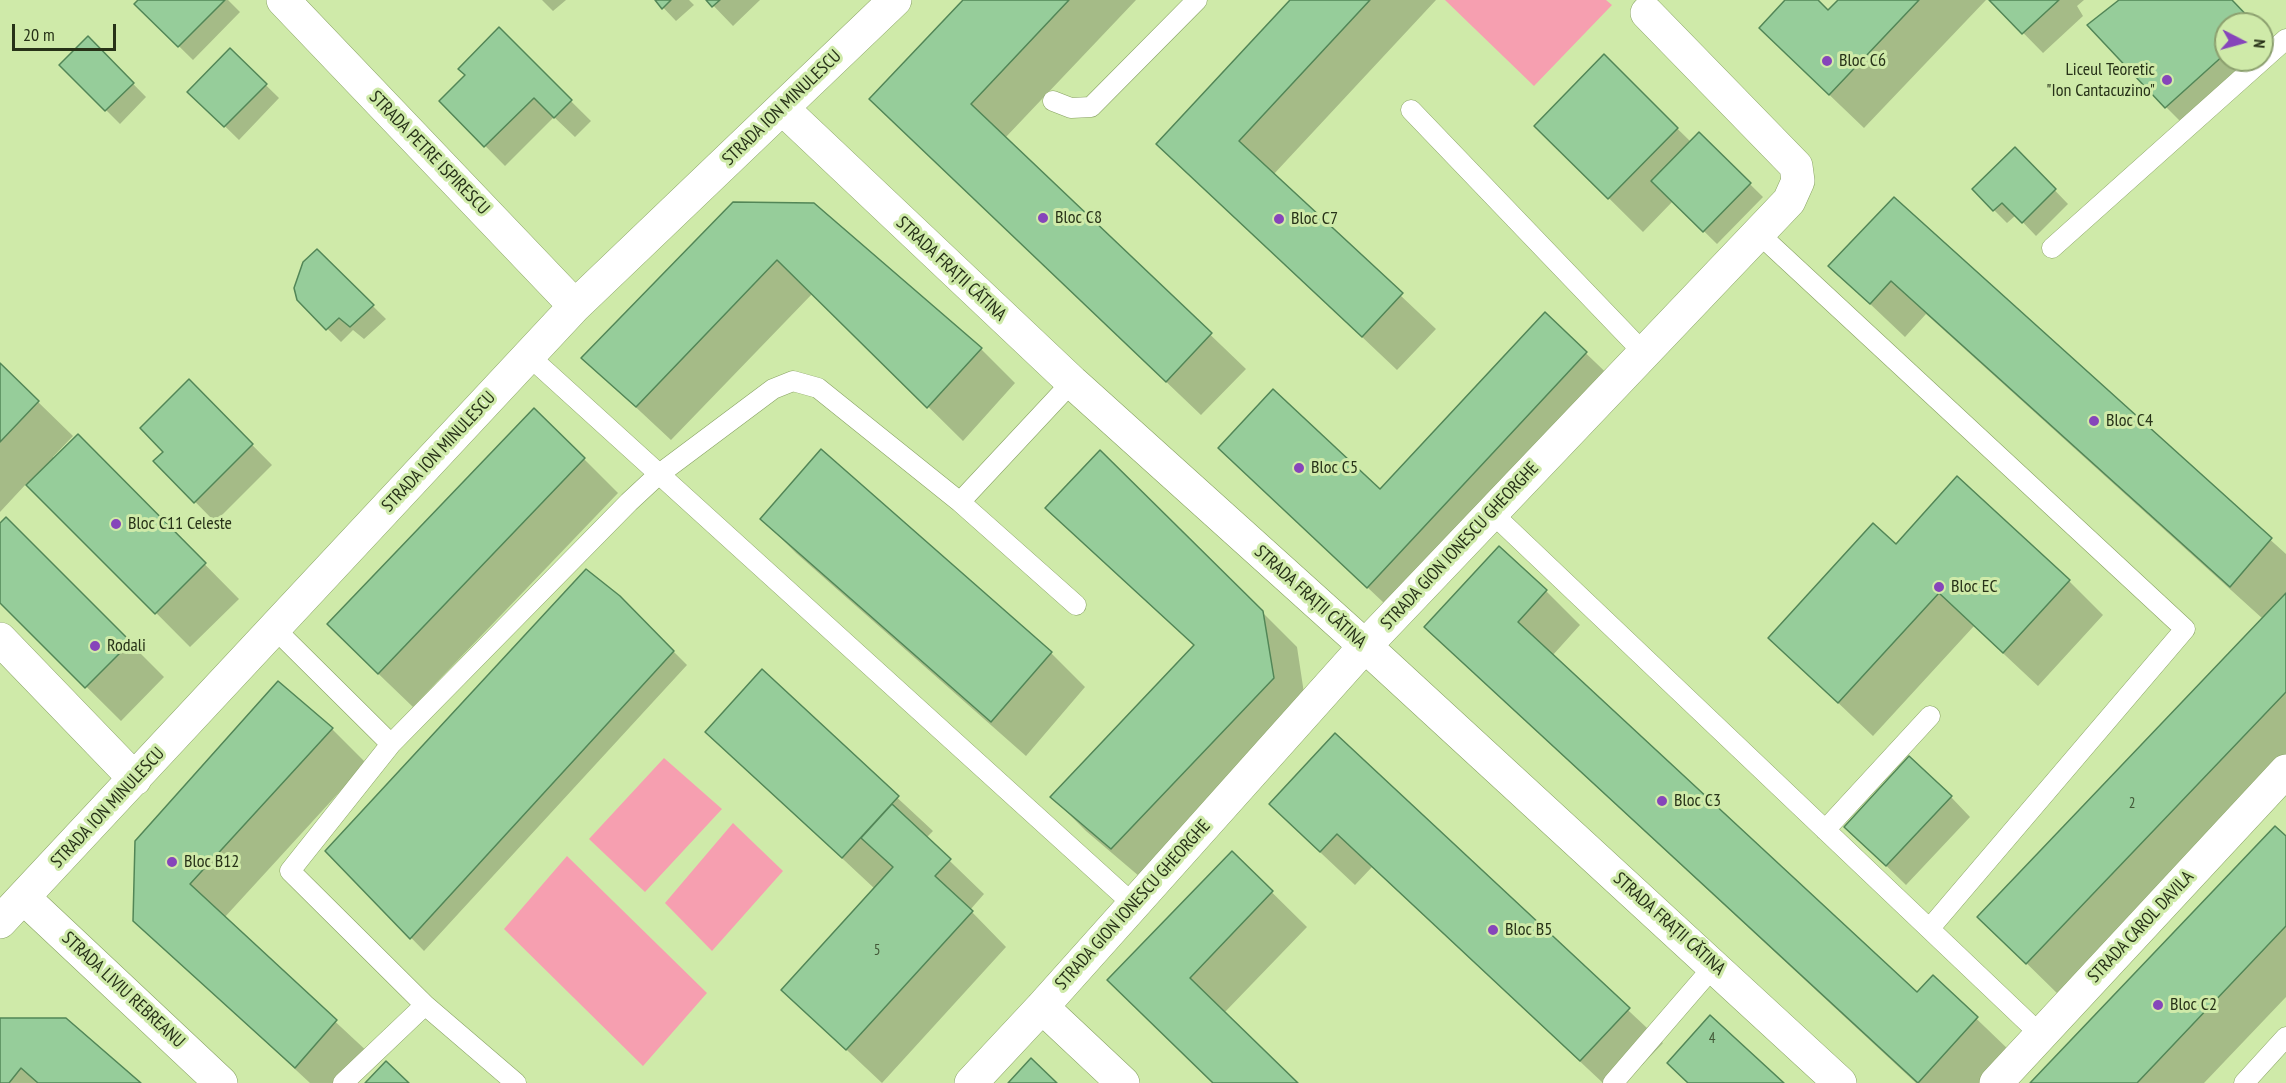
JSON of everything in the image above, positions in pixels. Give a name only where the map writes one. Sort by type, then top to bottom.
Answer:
[{"type":"street","name":"STRADA PETRE ISPIRESCU","points":[[283,0],[575,306]]},
{"type":"street","name":"STRADA ION MINULESCU","points":[[0,922],[575,306],[895,0]]},
{"type":"street","name":"STRADA GION IONESCU GHEORGHE","points":[[971,1083],[1042,1008],[1365,646],[1789,201],[1798,181],[1796,166],[1653,7]]},
{"type":"street","name":"STRADA FRAȚII CĂTINA","points":[[782,108],[1072,382],[1365,646],[1840,1083]]},
{"type":"street","points":[[0,639],[135,779]]},
{"type":"street","name":"STRADA CAROL DAVILA","points":[[1996,1083],[2285,775]]},
{"type":"street","name":"STRADA LIVIU REBREANU","points":[[24,898],[221,1083]]},
{"type":"street","points":[[1042,1008],[1123,1083]]},
{"type":"lane","points":[[1053,101],[1071,108],[1091,107],[1197,0]]},
{"type":"lane","points":[[2052,248],[2286,39]]},
{"type":"lane","points":[[1411,110],[1643,352]]},
{"type":"lane","points":[[1757,232],[2185,629],[1929,928]]},
{"type":"lane","points":[[529,356],[1133,904]]},
{"type":"lane","points":[[516,1083],[425,1005],[290,872],[391,744],[658,475],[773,389],[793,381],[818,388],[960,502],[1076,605]]},
{"type":"lane","points":[[960,502],[1072,382]]},
{"type":"lane","points":[[1492,513],[2042,1035]]},
{"type":"lane","points":[[275,629],[391,744]]},
{"type":"lane","points":[[1825,830],[1930,716]]},
{"type":"lane","points":[[1613,1083],[1714,966]]},
{"type":"lane","points":[[343,1083],[425,1005]]},
{"type":"lane","points":[[2244,1083],[2286,1037]]},
{"type":"shaded area","points":[[1445,0],[1606,0],[1612,5],[1534,86]]},
{"type":"shaded area","points":[[664,758],[722,809],[645,892],[589,839]]},
{"type":"shaded area","points":[[733,823],[783,871],[712,951],[665,903]]},
{"type":"shaded area","points":[[567,856],[707,993],[643,1066],[504,929]]},
{"type":"building","points":[[138,0],[225,0],[178,47],[134,4]]},
{"type":"building","points":[[655,0],[671,0],[662,9]]},
{"type":"building","points":[[706,0],[720,0],[712,7]]},
{"type":"building","name":"Bloc C8","points":[[963,0],[1069,0],[971,104],[1212,333],[1166,382],[869,99]]},
{"type":"building","name":"Bloc C7","points":[[1290,0],[1370,0],[1239,141],[1403,293],[1362,337],[1156,144]]},
{"type":"building","name":"Bloc C6","points":[[1785,0],[1818,0],[1828,10],[1838,0],[1919,0],[1829,95],[1759,28]]},
{"type":"building","points":[[1989,0],[2059,0],[2022,34]]},
{"type":"building","name":"Liceul Teoretic \"Ion Cantacuzino\"","points":[[2119,0],[2232,0],[2244,12],[2214,12],[2214,64],[2165,108],[2087,25]]},
{"type":"building","points":[[499,27],[572,100],[554,118],[534,98],[484,147],[439,101],[465,75],[458,69]]},
{"type":"building","points":[[88,36],[134,83],[105,111],[59,65]]},
{"type":"building","points":[[230,48],[267,84],[224,127],[187,92]]},
{"type":"building","points":[[1604,54],[1678,128],[1608,199],[1534,126]]},
{"type":"building","points":[[1699,132],[1751,183],[1703,232],[1651,181]]},
{"type":"building","points":[[2015,147],[2056,189],[2022,223],[2002,203],[1993,211],[1972,189]]},
{"type":"building","name":"Bloc C4","points":[[1894,197],[2272,538],[2230,587],[1891,281],[1870,304],[1828,266]]},
{"type":"building","points":[[733,202],[814,203],[982,348],[927,408],[777,260],[636,407],[581,358]]},
{"type":"building","points":[[317,249],[374,305],[350,327],[339,318],[326,330],[297,300],[294,288],[303,262]]},
{"type":"building","name":"Bloc C5","points":[[1545,312],[1587,352],[1367,588],[1218,448],[1273,389],[1380,489]]},
{"type":"building","points":[[0,363],[39,401],[0,442]]},
{"type":"building","points":[[189,379],[253,444],[194,503],[153,461],[163,452],[140,428]]},
{"type":"building","points":[[534,408],[585,458],[378,674],[327,624]]},
{"type":"building","name":"Bloc C11 Celeste","points":[[78,434],[206,563],[155,614],[26,485]]},
{"type":"building","points":[[821,449],[1052,652],[991,722],[760,519]]},
{"type":"building","points":[[1100,450],[1263,611],[1274,678],[1111,849],[1050,797],[1194,645],[1045,508]]},
{"type":"building","name":"Bloc EC","points":[[1957,476],[2070,580],[2003,653],[1939,593],[1838,703],[1768,638],[1873,523],[1896,544]]},
{"type":"building","points":[[6,517],[131,642],[85,688],[0,603],[0,523]]},
{"type":"building","name":"Bloc C3","points":[[1499,546],[1547,590],[1518,622],[1917,992],[1933,975],[1978,1017],[1918,1083],[1424,627]]},
{"type":"building","points":[[586,569],[620,596],[674,651],[410,939],[325,851]]},
{"type":"building","points":[[2286,593],[2286,692],[2026,964],[1977,917]]},
{"type":"building","points":[[762,669],[899,796],[842,858],[705,732]]},
{"type":"building","name":"Bloc B12","points":[[278,681],[333,728],[190,884],[337,1020],[295,1068],[133,921],[135,841]]},
{"type":"building","name":"Bloc B5","points":[[1335,733],[1630,1008],[1580,1061],[1337,834],[1320,852],[1269,804]]},
{"type":"building","points":[[1909,756],[1952,796],[1886,866],[1844,827]]},
{"type":"building","points":[[892,804],[951,859],[935,876],[973,911],[846,1050],[781,990],[893,867],[861,838]]},
{"type":"building","name":"Bloc C2","points":[[2275,826],[2286,836],[2286,926],[2137,1083],[2030,1083]]},
{"type":"building","points":[[1232,851],[1273,891],[1190,978],[1298,1083],[1213,1083],[1107,980]]},
{"type":"building","points":[[1710,1015],[1784,1083],[1688,1083],[1667,1063]]},
{"type":"building","points":[[0,1018],[66,1018],[141,1083],[38,1083],[21,1068],[9,1083],[0,1083]]},
{"type":"building","points":[[1031,1058],[1057,1083],[1008,1083]]},
{"type":"building","points":[[386,1061],[409,1083],[365,1083]]},
{"type":"place","name":"Bloc C6","points":[[1827,61]]},
{"type":"place","name":"Liceul Teoretic \"Ion Cantacuzino\"","points":[[2167,80]]},
{"type":"place","name":"Bloc C8","points":[[1043,218]]},
{"type":"place","name":"Bloc C7","points":[[1279,219]]},
{"type":"place","name":"Bloc C4","points":[[2094,421]]},
{"type":"place","name":"Bloc C5","points":[[1299,468]]},
{"type":"place","name":"Bloc C11 Celeste","points":[[116,524]]},
{"type":"place","name":"Bloc EC","points":[[1939,587]]},
{"type":"place","name":"Rodali","points":[[95,646]]},
{"type":"place","name":"Bloc C3","points":[[1662,801]]},
{"type":"place","name":"Bloc B12","points":[[172,862]]},
{"type":"place","name":"Bloc B5","points":[[1493,930]]},
{"type":"place","name":"Bloc C2","points":[[2158,1005]]}]
